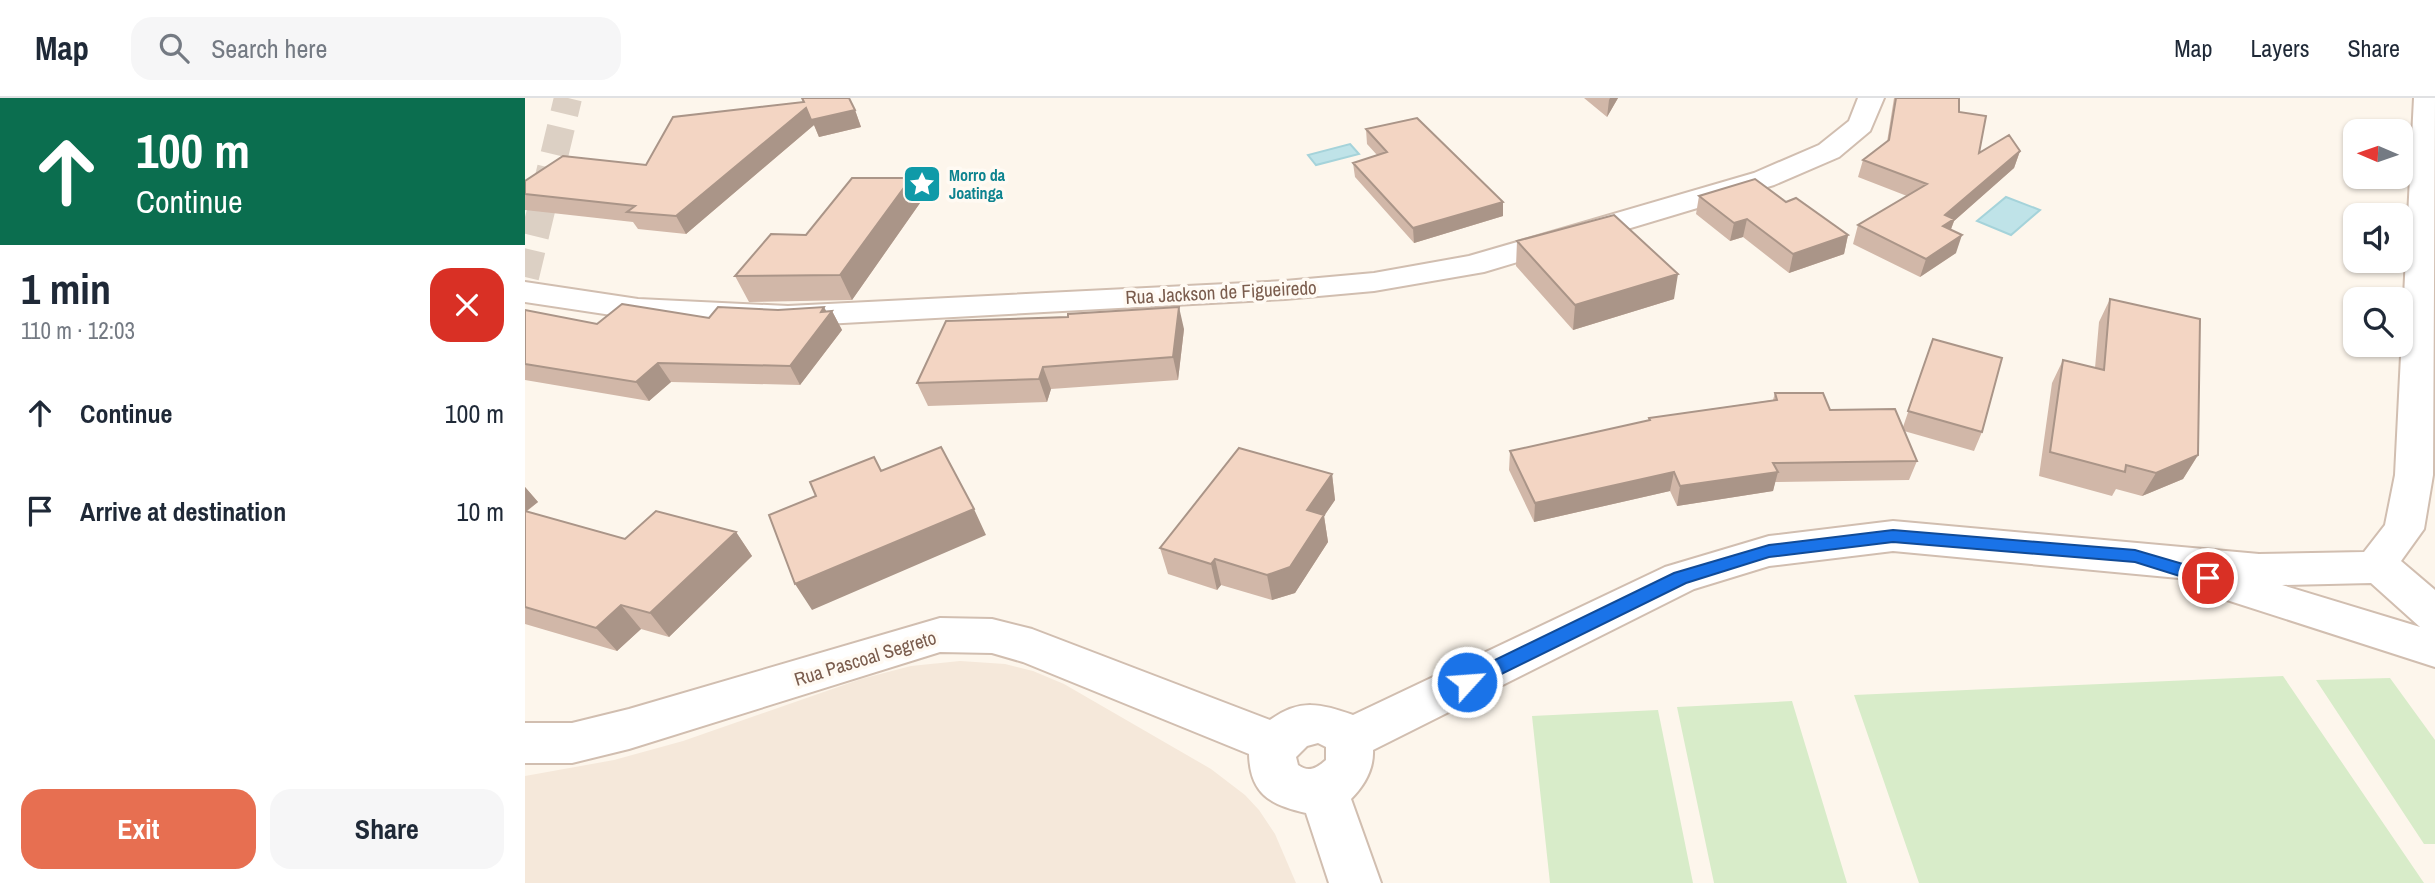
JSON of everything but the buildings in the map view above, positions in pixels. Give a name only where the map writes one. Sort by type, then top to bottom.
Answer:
[{"type":"street","name":"Rua Jackson de Figueiredo","points":[[525,292],[638,309],[788,316],[1285,290],[1374,282],[1472,265],[1764,179],[1829,151],[1861,125],[1871,98]]},
{"type":"street","points":[[2427,98],[2414,475],[2404,529],[2380,559],[2381,567],[2435,615]]},
{"type":"street","points":[[1347,740],[1681,578],[1769,551],[1893,536],[2135,556],[2259,570],[2381,567]]},
{"type":"street","points":[[2135,556],[2435,649]]},
{"type":"street","name":"Rua Pascoal Segreto","points":[[525,743],[572,743],[629,729],[940,635],[992,636],[1032,647],[1277,744]]},
{"type":"street","points":[[1319,723],[1341,731],[1347,740],[1350,762],[1345,773],[1323,789],[1310,793],[1285,786],[1276,777],[1272,755],[1277,744],[1295,728],[1319,723]]},
{"type":"street","points":[[1323,789],[1355,883]]},
{"type":"shaded area","points":[[960,661],[1005,664],[1033,671],[1064,684],[1211,769],[1245,795],[1259,810],[1275,834],[1296,883],[525,883],[525,776],[614,760],[683,741],[861,679],[911,666]]},
{"type":"green space","points":[[2283,676],[2424,883],[1919,883],[1854,695]]},
{"type":"green space","points":[[2390,678],[2435,740],[2435,844],[2424,844],[2316,680]]},
{"type":"green space","points":[[1792,701],[1847,883],[1714,883],[1677,707]]},
{"type":"green space","points":[[1658,710],[1693,883],[1550,883],[1532,716]]},
{"type":"water","points":[[1350,144],[1359,154],[1316,165],[1308,155]]},
{"type":"water","points":[[2006,197],[2040,210],[2011,235],[1977,221]]},
{"type":"tunnel","points":[[525,277],[568,98]]},
{"type":"place","name":"Morro da Joatinga","points":[[922,184]]},
{"type":"route","points":[[1467,682],[1681,578],[1769,551],[1893,536],[2135,556],[2208,578]]}]
